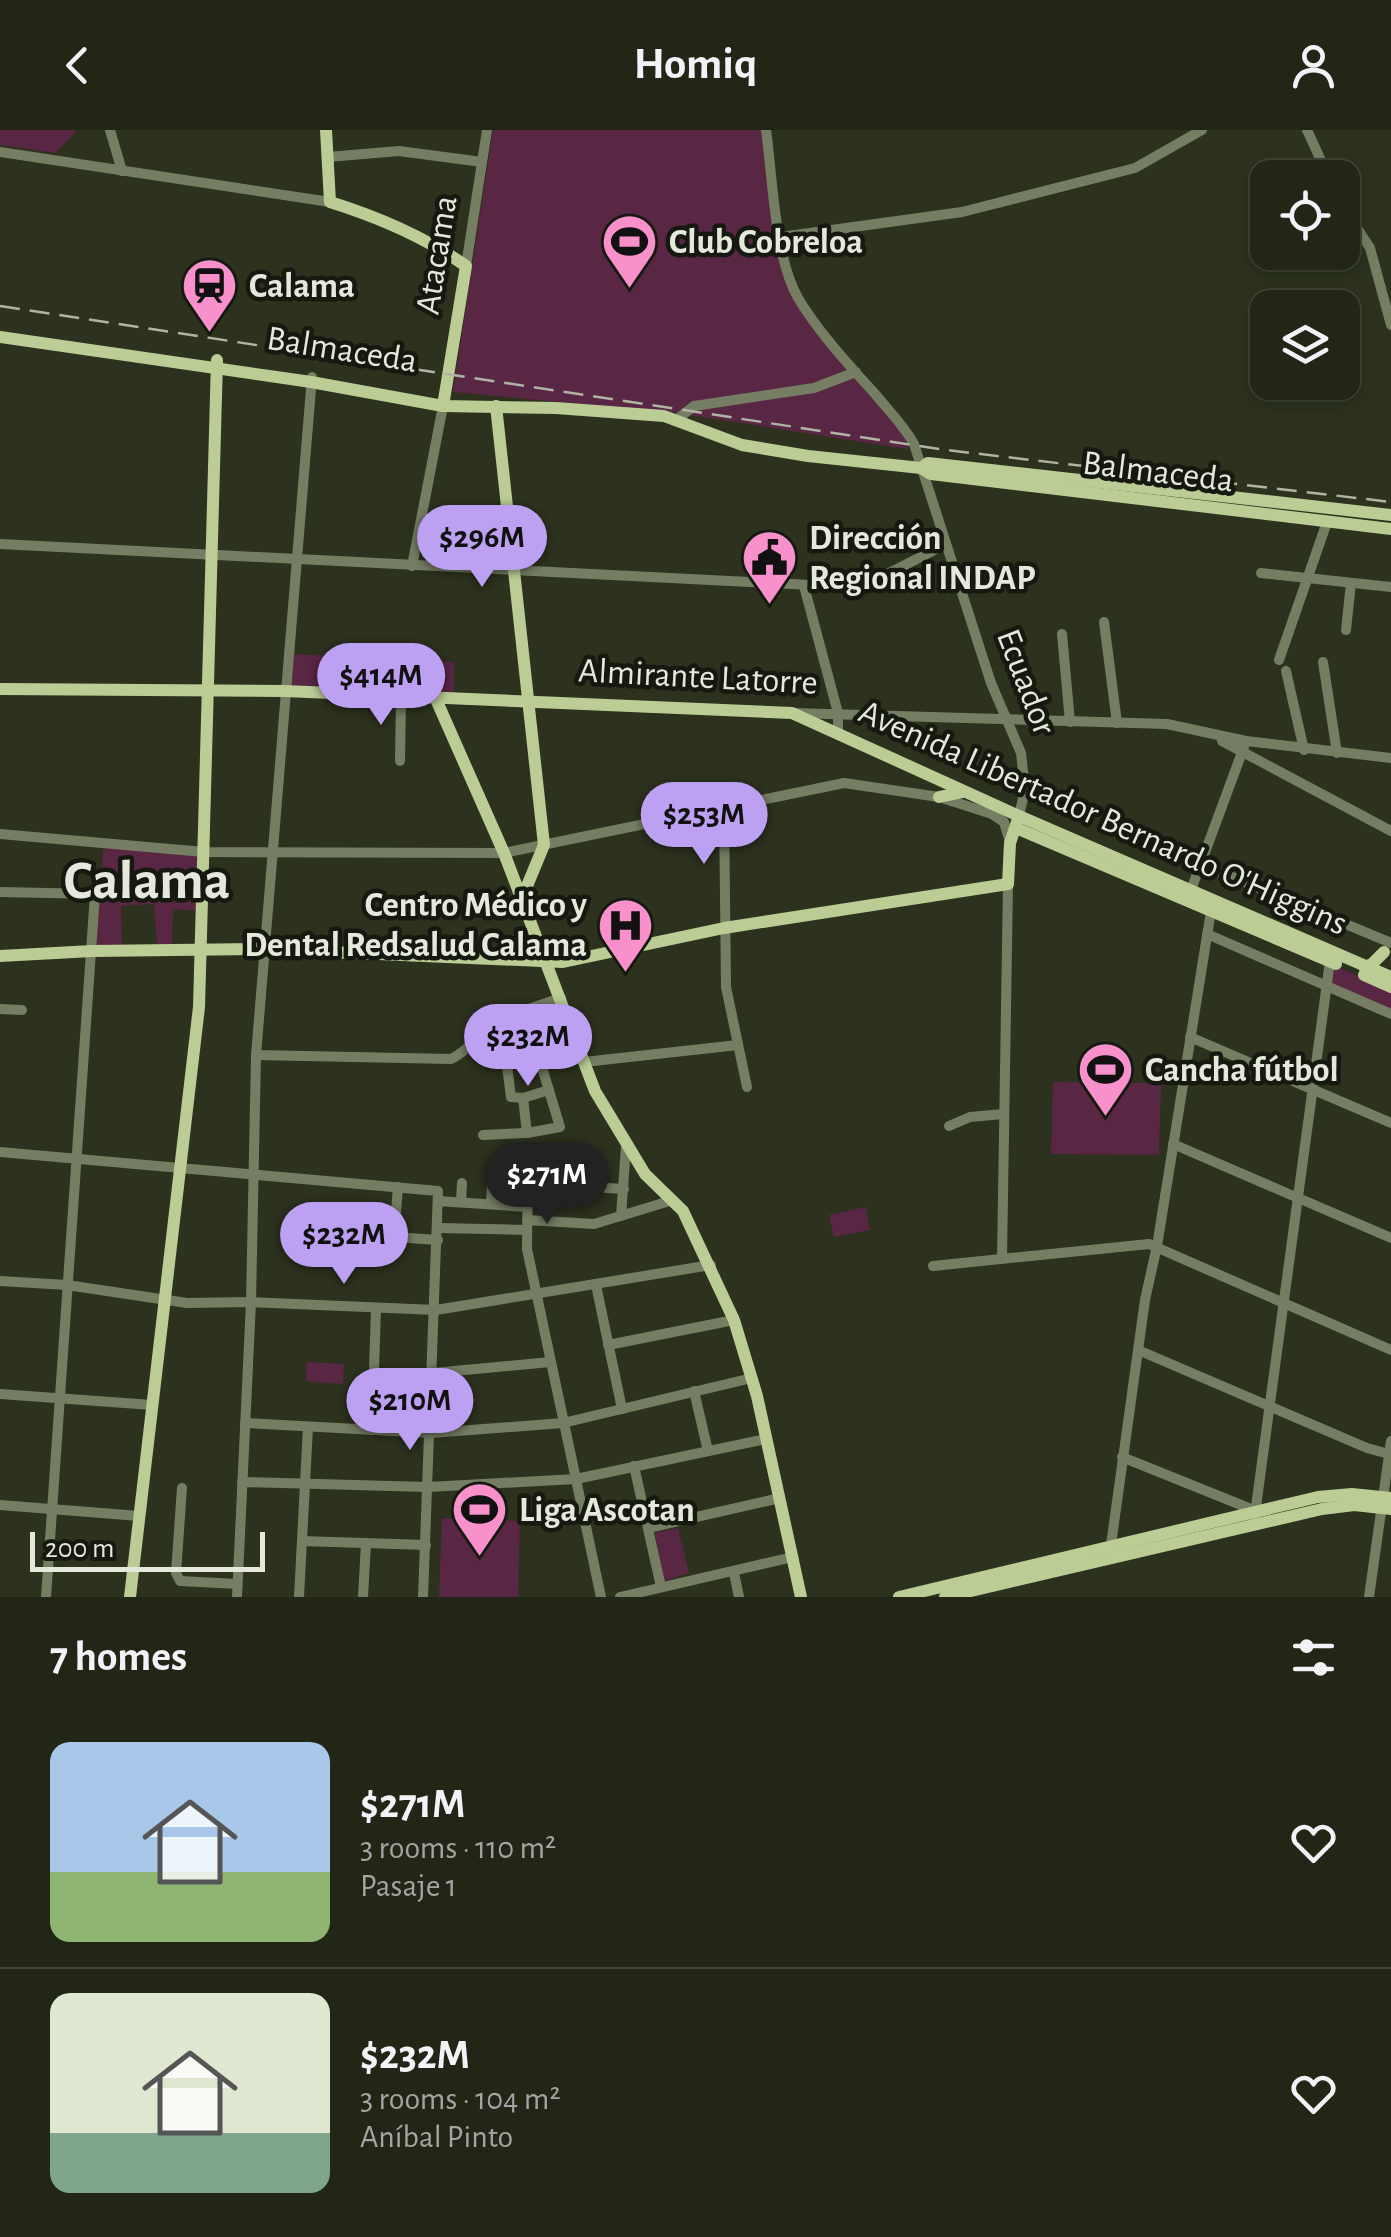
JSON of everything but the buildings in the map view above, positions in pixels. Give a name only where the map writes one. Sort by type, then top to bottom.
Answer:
[{"type":"main road","points":[[326,130],[330,202],[431,243],[466,266]]},
{"type":"main road","name":"Atacama","points":[[443,402],[466,266]]},
{"type":"main road","name":"Balmaceda","points":[[0,329],[443,402],[646,415],[675,420],[742,446],[921,468],[931,474],[1391,529]]},
{"type":"main road","name":"Balmaceda","points":[[0,338],[217,363]]},
{"type":"main road","points":[[130,1597],[195,1057],[202,950],[217,363]]},
{"type":"main road","points":[[496,406],[544,845],[522,898]]},
{"type":"main road","name":"Balmaceda","points":[[921,468],[932,463],[1391,515]]},
{"type":"main road","name":"Almirante Latorre","points":[[0,689],[286,691],[792,712]]},
{"type":"main road","points":[[435,697],[549,963],[595,1091],[645,1174],[684,1211],[734,1320],[752,1378],[801,1597]]},
{"type":"main road","name":"Avenida Libertador Bernardo O'Higgins","points":[[792,712],[1211,911],[1330,961],[1379,974]]},
{"type":"main road","points":[[940,797],[966,792]]},
{"type":"main road","name":"Avenida Libertador Bernardo O'Higgins","points":[[1018,822],[1191,890],[1379,974],[1391,988]]},
{"type":"main road","name":"Ecuador","points":[[1008,884],[1010,843],[1018,822]]},
{"type":"main road","points":[[0,956],[264,949],[549,963],[724,928],[1008,884]]},
{"type":"main road","points":[[1379,974],[1372,964],[1388,942]]},
{"type":"main road","points":[[1379,974],[1388,942]]},
{"type":"main road","points":[[945,1597],[1257,1512],[1339,1494],[1386,1503]]},
{"type":"main road","points":[[899,1597],[1338,1506],[1386,1503]]},
{"type":"street","points":[[110,130],[122,171]]},
{"type":"street","name":"Atacama","points":[[466,266],[486,130]]},
{"type":"street","name":"Ecuador","points":[[766,130],[781,237],[796,294],[908,432],[991,683],[1025,767],[1018,822]]},
{"type":"street","points":[[1178,130],[1179,143]]},
{"type":"street","points":[[781,237],[962,212],[1135,168],[1202,130]]},
{"type":"street","points":[[1307,130],[1321,160]]},
{"type":"street","points":[[328,157],[399,151],[482,162]]},
{"type":"street","points":[[0,152],[330,202]]},
{"type":"street","points":[[1360,232],[1370,248],[1391,325]]},
{"type":"street","name":"Balmaceda","points":[[675,420],[694,406],[814,388],[856,372]]},
{"type":"street","points":[[237,1597],[251,1302],[256,1054],[312,379]]},
{"type":"street","name":"Atacama","points":[[412,566],[443,402]]},
{"type":"street","points":[[1279,660],[1327,522]]},
{"type":"street","points":[[0,544],[849,587],[870,583],[946,544]]},
{"type":"street","points":[[1261,572],[1387,589]]},
{"type":"street","points":[[1346,630],[1351,584]]},
{"type":"street","points":[[804,586],[838,713],[838,733]]},
{"type":"street","points":[[1104,622],[1117,724]]},
{"type":"street","points":[[1062,634],[1070,722]]},
{"type":"street","points":[[1323,662],[1337,753]]},
{"type":"street","points":[[1286,671],[1304,750]]},
{"type":"street","points":[[400,762],[401,696]]},
{"type":"street","name":"Almirante Latorre","points":[[792,712],[1176,725],[1244,747],[1391,831]]},
{"type":"street","points":[[1191,890],[1244,747],[1391,758]]},
{"type":"street","points":[[0,834],[204,852],[504,853],[844,783],[940,797],[999,818],[1010,843]]},
{"type":"street","points":[[724,806],[726,987],[747,1087]]},
{"type":"street","points":[[1200,864],[1388,942]]},
{"type":"street","name":"Ecuador","points":[[1002,1258],[1008,884]]},
{"type":"street","points":[[0,892],[95,894],[46,1597]]},
{"type":"street","points":[[1110,1552],[1138,1350],[1211,911]]},
{"type":"street","points":[[1207,934],[1391,1014]]},
{"type":"street","points":[[1246,1526],[1257,1512],[1330,961]]},
{"type":"street","points":[[256,1054],[451,1059],[508,1016],[561,998]]},
{"type":"street","points":[[0,1009],[22,1010]]},
{"type":"street","points":[[483,1134],[560,1127],[525,1011]]},
{"type":"street","points":[[1190,1037],[1391,1123]]},
{"type":"street","points":[[584,1062],[738,1045]]},
{"type":"street","points":[[538,1055],[508,1066],[511,1096],[523,1098],[550,1090]]},
{"type":"street","points":[[523,1098],[527,1133]]},
{"type":"street","points":[[949,1126],[970,1117],[1003,1114]]},
{"type":"street","points":[[1173,1144],[1391,1238]]},
{"type":"street","points":[[621,1216],[626,1146]]},
{"type":"street","points":[[0,1152],[398,1187],[460,1202],[527,1208]]},
{"type":"street","points":[[528,1162],[527,1249],[601,1597]]},
{"type":"street","points":[[460,1202],[462,1182]]},
{"type":"street","points":[[491,1204],[492,1183]]},
{"type":"street","points":[[528,1183],[624,1189]]},
{"type":"street","points":[[398,1187],[394,1237],[438,1240]]},
{"type":"street","points":[[423,1597],[438,1196]]},
{"type":"street","points":[[438,1228],[594,1224],[673,1200]]},
{"type":"street","points":[[933,1266],[1150,1244],[1391,1350]]},
{"type":"street","points":[[0,1294],[0,1282],[67,1286],[164,1301],[436,1310],[710,1265]]},
{"type":"street","points":[[596,1285],[622,1409]]},
{"type":"street","points":[[372,1430],[376,1309]]},
{"type":"street","points":[[608,1345],[734,1320]]},
{"type":"street","points":[[1138,1350],[1366,1448],[1389,1454]]},
{"type":"street","points":[[433,1372],[550,1362]]},
{"type":"street","points":[[246,1423],[431,1432],[564,1422],[752,1378]]},
{"type":"street","points":[[694,1392],[708,1451]]},
{"type":"street","points":[[0,1394],[152,1405]]},
{"type":"street","points":[[299,1597],[308,1427]]},
{"type":"street","points":[[242,1482],[428,1487],[576,1478],[766,1439]]},
{"type":"street","points":[[1369,1597],[1386,1503],[1391,1441]]},
{"type":"street","points":[[1122,1457],[1257,1512]]},
{"type":"street","points":[[634,1466],[661,1587]]},
{"type":"street","points":[[182,1488],[176,1573],[180,1581],[238,1584]]},
{"type":"street","points":[[648,1528],[780,1498]]},
{"type":"street","points":[[0,1506],[139,1516]]},
{"type":"street","points":[[302,1541],[426,1545]]},
{"type":"street","points":[[363,1597],[366,1543]]},
{"type":"street","points":[[620,1597],[792,1558]]},
{"type":"street","points":[[734,1573],[739,1597]]},
{"type":"shaded area","points":[[0,130],[77,130],[56,153],[0,145]]},
{"type":"shaded area","name":"Club Cobreloa","points":[[493,130],[763,130],[787,280],[845,367],[905,437],[907,449],[677,413],[453,392]]},
{"type":"shaded area","points":[[291,654],[454,662],[454,694],[288,688]]},
{"type":"shaded area","points":[[106,847],[197,856],[198,911],[173,909],[172,945],[157,945],[154,904],[121,906],[122,946],[95,947]]},
{"type":"shaded area","points":[[1339,967],[1391,991],[1391,1014],[1327,984],[1333,968]]},
{"type":"shaded area","name":"Cancha fútbol","points":[[1053,1082],[1161,1083],[1159,1155],[1051,1154]]},
{"type":"shaded area","points":[[866,1207],[870,1230],[834,1237],[829,1215]]},
{"type":"shaded area","points":[[307,1362],[344,1364],[343,1384],[306,1381]]},
{"type":"shaded area","name":"Liga Ascotan","points":[[442,1518],[520,1521],[518,1597],[439,1597]]},
{"type":"shaded area","points":[[678,1528],[689,1573],[664,1581],[655,1533]]},
{"type":"railway","points":[[0,306],[946,450],[1391,502]]},
{"type":"place","name":"Club Cobreloa","points":[[630,291]]},
{"type":"place","name":"Calama","points":[[210,335]]},
{"type":"place","name":"Dirección Regional INDAP","points":[[770,607]]},
{"type":"place","name":"Centro Médico y Dental Redsalud Calama","points":[[626,974]]},
{"type":"place","name":"Cancha fútbol","points":[[1106,1119]]},
{"type":"place","name":"Liga Ascotan","points":[[480,1559]]},
{"type":"district","name":"Calama","points":[[147,881]]}]
